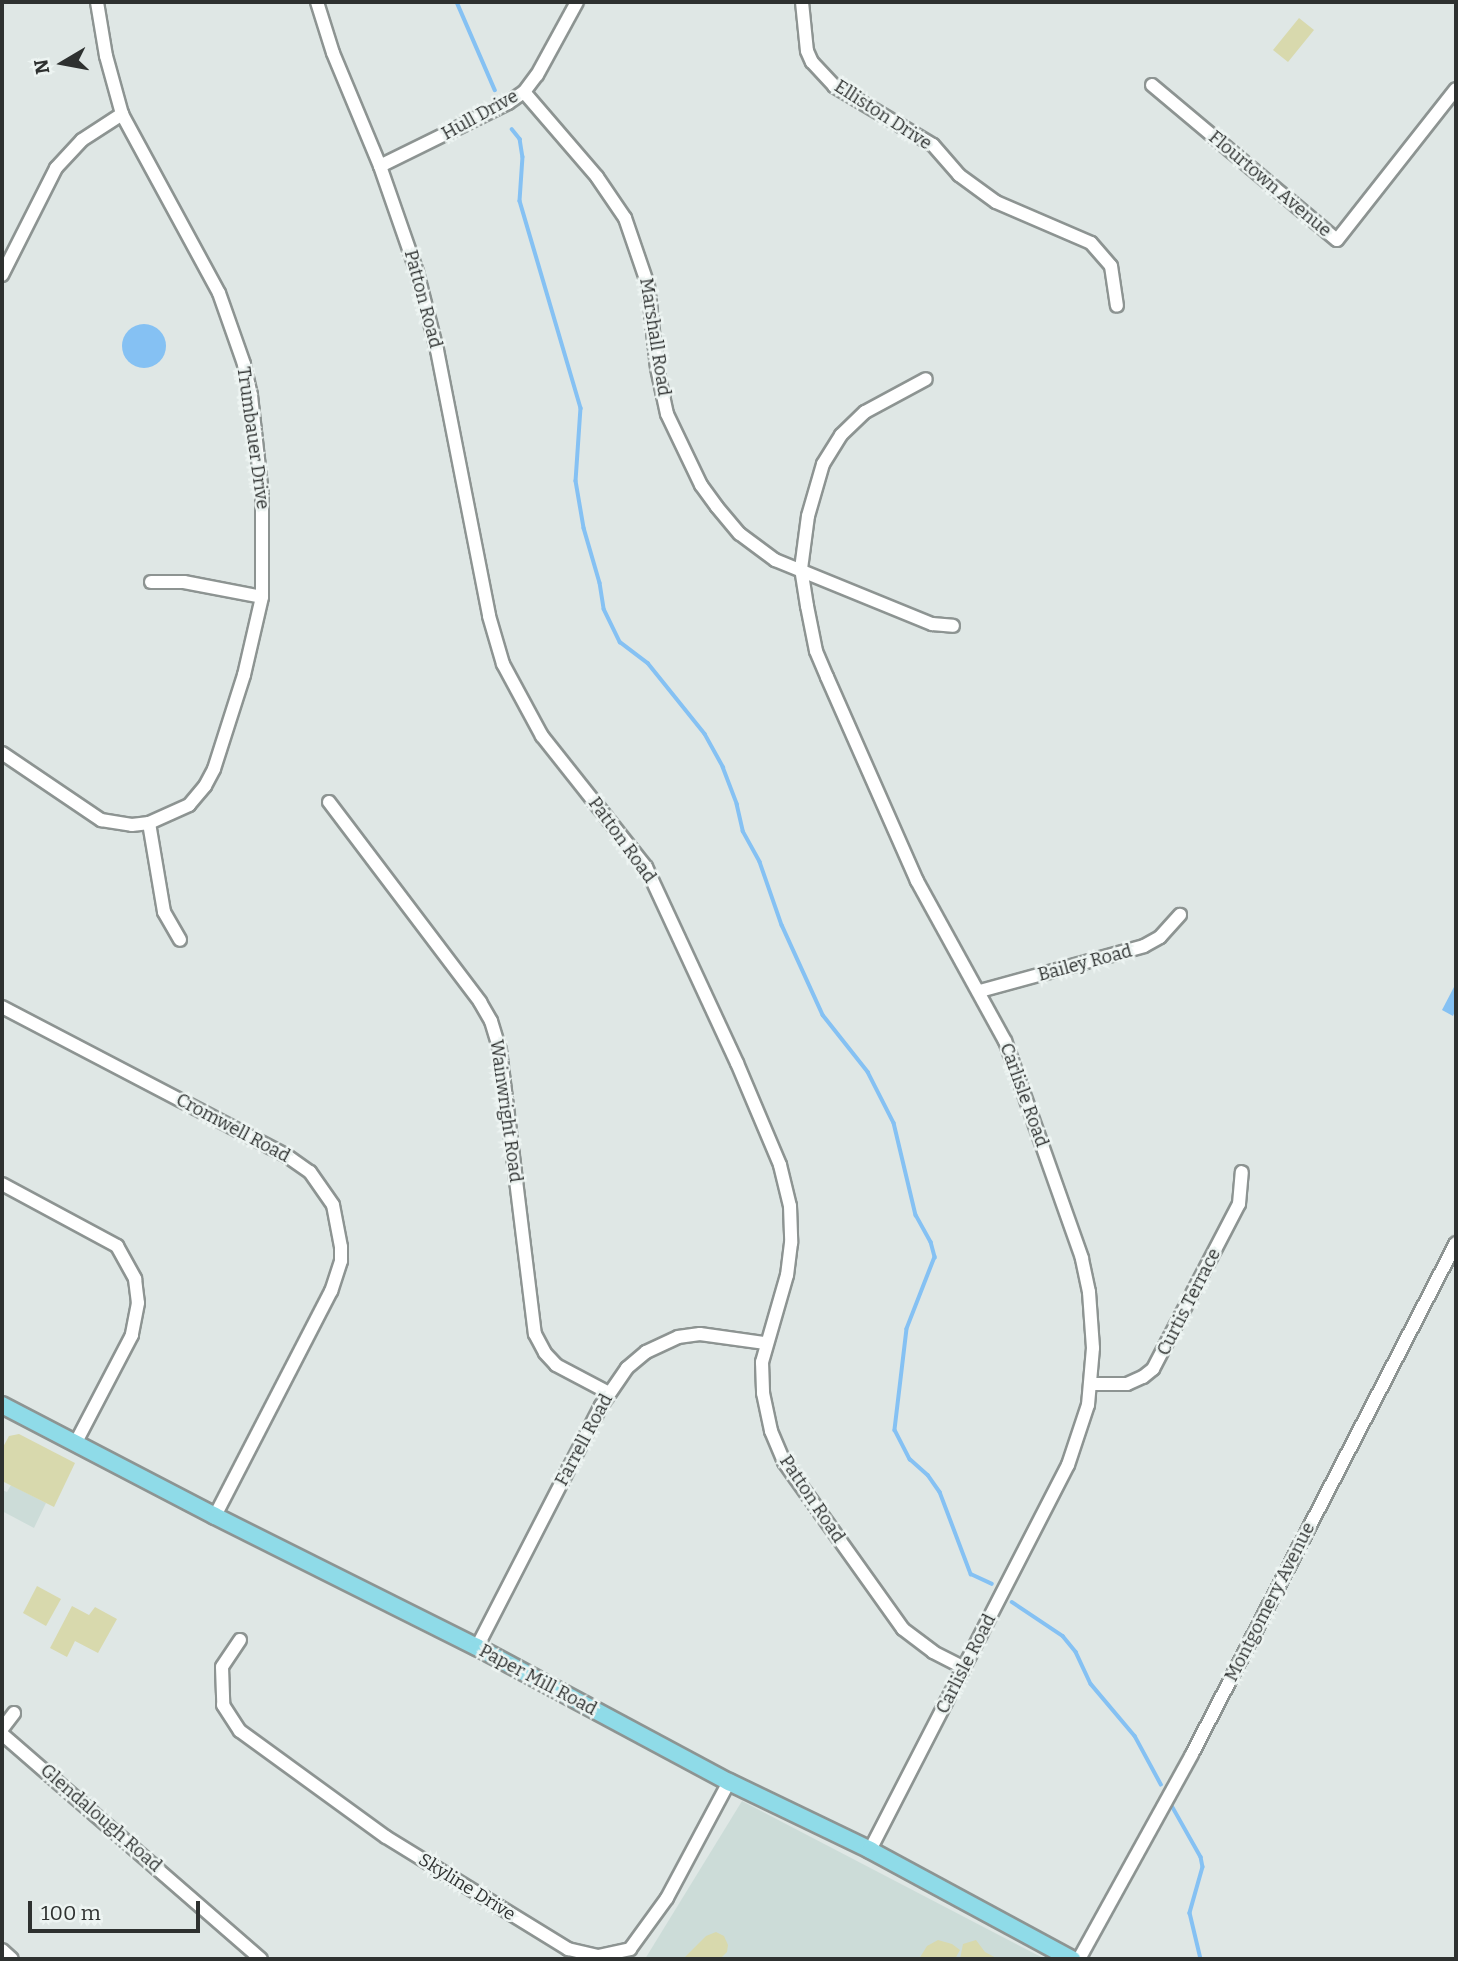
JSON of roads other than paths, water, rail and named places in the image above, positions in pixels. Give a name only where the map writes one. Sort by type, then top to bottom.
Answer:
[{"type":"main road","name":"Paper Mill Road","points":[[4,1411],[75,1444],[477,1647],[729,1782],[870,1850],[1072,1959]]},
{"type":"street","name":"Trumbauer Drive","points":[[97,2],[121,114],[219,293],[244,364],[262,495],[262,597],[244,675],[214,769],[190,805],[149,823]]},
{"type":"street","name":"Patton Road","points":[[317,2],[333,53],[402,224],[429,315],[489,617],[503,664],[542,736],[646,867],[737,1063],[780,1165],[790,1206],[791,1243],[783,1290],[765,1343],[762,1379],[764,1405],[771,1432],[784,1462],[903,1629],[933,1652],[964,1668]]},
{"type":"street","name":"Hull Drive","points":[[380,166],[508,103],[524,92],[543,65],[577,2]]},
{"type":"street","name":"Elliston Drive","points":[[802,2],[807,51],[812,62],[834,86],[933,145],[958,175],[996,202],[1091,243],[1111,266],[1117,306]]},
{"type":"street","name":"Flourtown Avenue","points":[[1152,85],[1337,240],[1456,89]]},
{"type":"street","name":"Marshall Road","points":[[524,92],[590,168],[625,218],[648,285],[657,368],[667,414],[701,485],[740,534],[775,560],[932,624],[953,625]]},
{"type":"street","points":[[2,275],[56,168],[82,140],[121,114]]},
{"type":"street","name":"Carlisle Road","points":[[870,1850],[1068,1465],[1080,1433],[1091,1384],[1093,1321],[1082,1258],[1005,1041],[980,991],[917,881],[827,677],[810,626],[802,569],[816,485],[834,444],[875,405],[926,379]]},
{"type":"street","points":[[151,582],[184,582],[262,597]]},
{"type":"street","points":[[2,753],[95,817],[116,823],[149,823],[164,912],[180,940]]},
{"type":"street","name":"Wainwright Road","points":[[329,802],[480,1002],[491,1021],[500,1050],[535,1334],[545,1353],[556,1365],[609,1393]]},
{"type":"street","name":"Bailey Road","points":[[980,991],[1136,950],[1160,937],[1180,915]]},
{"type":"street","name":"Cromwell Road","points":[[2,1007],[287,1156],[310,1172],[333,1205],[341,1261],[331,1291],[215,1516]]},
{"type":"street","name":"Curtis Terrace","points":[[1091,1384],[1132,1382],[1153,1369],[1239,1204],[1242,1172]]},
{"type":"street","points":[[2,1184],[117,1246],[135,1279],[138,1303],[132,1335],[75,1444]]},
{"type":"street","name":"Montgomery Avenue","points":[[1079,1959],[1192,1754],[1456,1243]]},
{"type":"street","name":"Farrell Road","points":[[477,1647],[609,1393],[639,1357],[678,1337],[708,1335],[765,1343]]},
{"type":"street","name":"Skyline Drive","points":[[240,1640],[222,1667],[223,1705],[240,1731],[386,1837],[568,1949],[598,1956],[630,1949],[667,1898],[729,1782]]},
{"type":"street","points":[[2,1732],[14,1713]]},
{"type":"street","name":"Glendalough Road","points":[[2,1732],[261,1959]]},
{"type":"street","points":[[2,1950],[12,1959]]},
{"type":"water","points":[[144,324],[160,330],[166,346],[160,362],[144,368],[128,362],[122,346],[128,330]]},
{"type":"water","points":[[1454,987],[1456,1009],[1453,1016],[1442,1010]]},
{"type":"waterway","points":[[457,2],[495,90]]},
{"type":"waterway","points":[[512,129],[520,139],[523,157],[520,201],[581,408],[576,481],[584,528],[600,583],[604,609],[620,642],[648,663],[705,734],[723,767],[737,804],[743,831],[760,862],[782,925],[823,1015],[868,1072],[894,1123],[916,1215],[931,1242],[935,1257],[907,1329],[895,1430],[910,1459],[928,1475],[940,1492],[971,1574],[992,1584]]},
{"type":"waterway","points":[[1012,1602],[1063,1636],[1076,1652],[1091,1684],[1135,1736],[1161,1784]]},
{"type":"waterway","points":[[1171,1804],[1201,1857],[1203,1867],[1190,1913],[1201,1959]]}]
